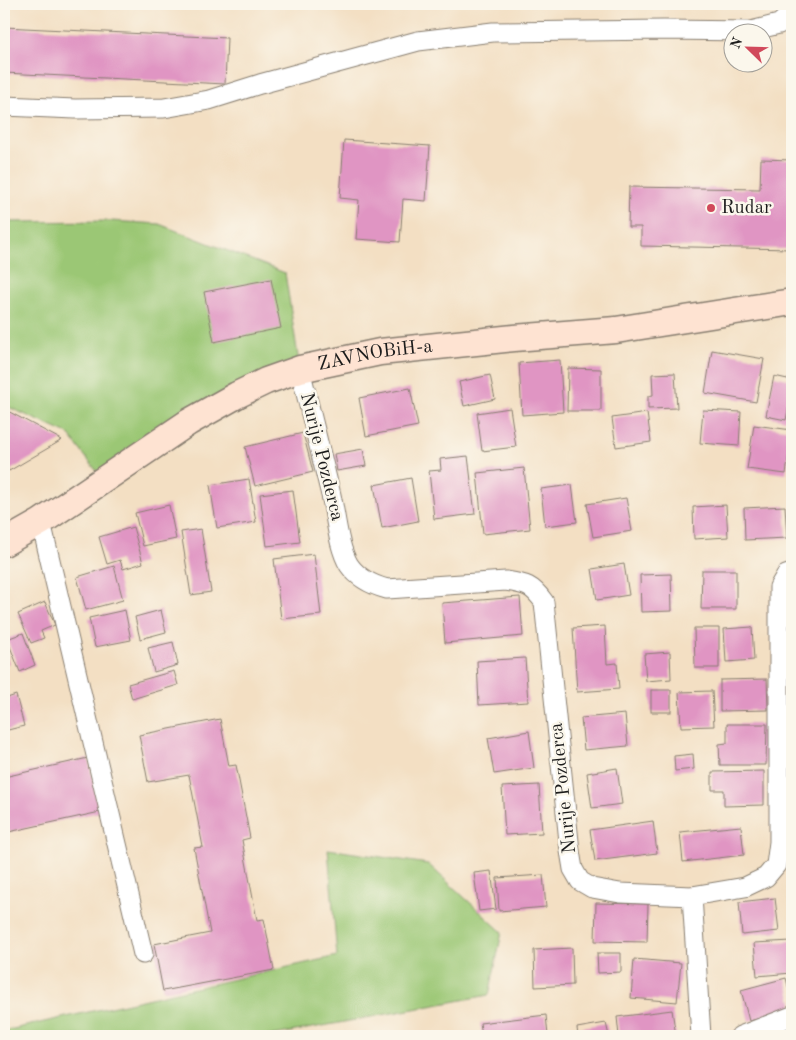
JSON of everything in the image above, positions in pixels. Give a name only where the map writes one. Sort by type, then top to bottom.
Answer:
[{"type":"main road","name":"ZAVNOBiH-a","points":[[4,543],[40,522],[189,422],[236,395],[266,381],[300,369],[380,352],[514,338],[616,330],[792,302]]},
{"type":"street","points":[[4,106],[74,109],[164,108],[210,100],[260,84],[418,40],[493,32],[750,31],[780,24],[792,13]]},
{"type":"street","name":"Nurije Pozderca","points":[[300,369],[331,495],[342,549],[349,565],[359,575],[372,585],[387,589],[506,581],[524,583],[534,589],[544,602],[573,870],[580,881],[592,888],[620,893],[692,896],[745,886],[766,877],[776,865],[779,842],[779,587],[786,575],[792,573]]},
{"type":"street","points":[[40,522],[143,954]]},
{"type":"street","points":[[692,896],[701,1036]]},
{"type":"street","points":[[740,1036],[792,1016]]},
{"type":"green space","points":[[111,221],[159,224],[285,273],[300,369],[105,482],[68,434],[4,405],[4,222]]},
{"type":"green space","points":[[328,849],[428,864],[502,932],[489,995],[269,1036],[4,1036],[4,1031],[337,956]]},
{"type":"building","points":[[4,27],[227,38],[225,84],[4,73]]},
{"type":"building","points":[[344,140],[430,146],[426,201],[403,199],[400,242],[356,239],[359,200],[340,198]]},
{"type":"building","name":"Rudar","points":[[761,159],[792,160],[792,249],[641,246],[641,227],[628,227],[629,187],[760,189]]},
{"type":"building","points":[[271,279],[281,328],[214,342],[204,292]]},
{"type":"building","points":[[712,350],[764,359],[756,402],[705,393]]},
{"type":"building","points":[[560,360],[563,412],[522,415],[519,363]]},
{"type":"building","points":[[568,368],[601,369],[601,411],[567,411]]},
{"type":"building","points":[[675,373],[677,408],[648,409],[648,396],[653,395],[652,374]]},
{"type":"building","points":[[490,375],[495,399],[464,406],[459,382]]},
{"type":"building","points":[[774,376],[792,380],[792,391],[786,420],[766,416]]},
{"type":"building","points":[[410,388],[418,426],[366,436],[359,398]]},
{"type":"building","points":[[510,408],[516,447],[482,451],[477,413]]},
{"type":"building","points":[[4,409],[62,440],[9,471],[4,461]]},
{"type":"building","points":[[703,410],[741,412],[739,446],[700,443]]},
{"type":"building","points":[[647,413],[651,442],[616,447],[612,418]]},
{"type":"building","points":[[754,425],[792,430],[786,474],[747,469]]},
{"type":"building","points":[[303,433],[313,472],[255,486],[245,447]]},
{"type":"building","points":[[363,449],[366,466],[337,471],[334,454]]},
{"type":"building","points":[[468,456],[475,514],[434,519],[429,471],[441,470],[440,459]]},
{"type":"building","points":[[524,468],[530,529],[483,534],[477,473]]},
{"type":"building","points":[[411,478],[418,521],[382,528],[374,485]]},
{"type":"building","points":[[249,479],[256,522],[217,528],[210,485]]},
{"type":"building","points":[[572,485],[577,522],[545,526],[541,489]]},
{"type":"building","points":[[293,490],[300,542],[267,546],[260,494]]},
{"type":"building","points":[[626,498],[632,531],[593,537],[587,504]]},
{"type":"building","points":[[169,505],[176,539],[143,546],[135,513]]},
{"type":"building","points":[[726,505],[728,537],[694,539],[693,507]]},
{"type":"building","points":[[785,506],[787,538],[745,540],[744,508]]},
{"type":"building","points":[[133,527],[143,563],[123,569],[120,560],[107,564],[99,537]]},
{"type":"building","points":[[201,529],[211,592],[191,595],[181,532]]},
{"type":"building","points":[[314,554],[321,615],[281,619],[274,559]]},
{"type":"building","points":[[624,564],[629,595],[597,600],[592,569]]},
{"type":"building","points":[[114,566],[123,600],[86,610],[77,577]]},
{"type":"building","points":[[702,570],[736,570],[736,609],[701,609]]},
{"type":"building","points":[[671,574],[672,611],[641,612],[640,575]]},
{"type":"building","points":[[520,597],[523,636],[445,643],[442,603]]},
{"type":"building","points":[[45,602],[55,625],[41,631],[44,638],[31,643],[18,614]]},
{"type":"building","points":[[125,610],[131,640],[95,647],[89,618]]},
{"type":"building","points":[[161,610],[166,632],[140,639],[135,617]]},
{"type":"building","points":[[605,626],[607,664],[617,663],[619,689],[577,692],[573,628]]},
{"type":"building","points":[[752,627],[754,660],[726,662],[724,629]]},
{"type":"building","points":[[694,628],[719,628],[719,668],[695,668]]},
{"type":"building","points":[[23,633],[35,665],[20,672],[7,639]]},
{"type":"building","points":[[173,642],[178,665],[154,672],[148,648]]},
{"type":"building","points":[[4,648],[9,663],[4,665]]},
{"type":"building","points":[[670,652],[671,679],[646,681],[644,654]]},
{"type":"building","points":[[525,658],[528,702],[479,705],[477,661]]},
{"type":"building","points":[[174,671],[178,685],[132,699],[128,684]]},
{"type":"building","points":[[767,679],[768,710],[720,711],[720,680]]},
{"type":"building","points":[[651,690],[671,690],[671,712],[651,712]]},
{"type":"building","points":[[712,691],[714,726],[681,727],[679,692]]},
{"type":"building","points":[[16,695],[24,726],[4,731],[4,699]]},
{"type":"building","points":[[625,714],[628,746],[584,750],[581,718]]},
{"type":"building","points":[[220,719],[229,766],[236,765],[250,838],[242,840],[257,920],[264,919],[274,970],[163,991],[154,944],[210,933],[194,848],[203,847],[189,775],[148,782],[139,735]]},
{"type":"building","points":[[727,724],[767,724],[766,765],[720,765],[719,744],[727,743]]},
{"type":"building","points":[[529,731],[534,768],[494,774],[488,738]]},
{"type":"building","points":[[693,754],[694,769],[675,771],[674,756]]},
{"type":"building","points":[[88,758],[100,812],[4,833],[4,777]]},
{"type":"building","points":[[617,768],[622,804],[592,808],[587,773]]},
{"type":"building","points":[[764,771],[764,805],[724,806],[724,790],[712,790],[712,772]]},
{"type":"building","points":[[539,785],[542,833],[505,835],[502,787]]},
{"type":"building","points":[[653,821],[657,853],[595,861],[590,830]]},
{"type":"building","points":[[741,826],[744,855],[683,862],[680,832]]},
{"type":"building","points":[[491,871],[496,909],[479,911],[474,873]]},
{"type":"building","points":[[543,875],[546,907],[499,911],[497,878]]},
{"type":"building","points":[[775,898],[779,931],[742,935],[739,902]]},
{"type":"building","points":[[596,903],[648,904],[647,942],[595,941]]},
{"type":"building","points":[[792,941],[792,973],[757,976],[754,943]]},
{"type":"building","points":[[572,948],[573,985],[535,987],[534,950]]},
{"type":"building","points":[[597,953],[621,953],[621,972],[598,973]]},
{"type":"building","points":[[634,959],[681,963],[677,1002],[631,998]]},
{"type":"building","points":[[786,978],[792,1010],[749,1021],[741,990]]},
{"type":"building","points":[[672,1010],[676,1036],[619,1036],[617,1017]]},
{"type":"building","points":[[546,1015],[548,1036],[482,1036],[480,1023]]},
{"type":"building","points":[[606,1023],[609,1036],[578,1036],[577,1028]]},
{"type":"place","name":"Rudar","points":[[711,208]]}]
